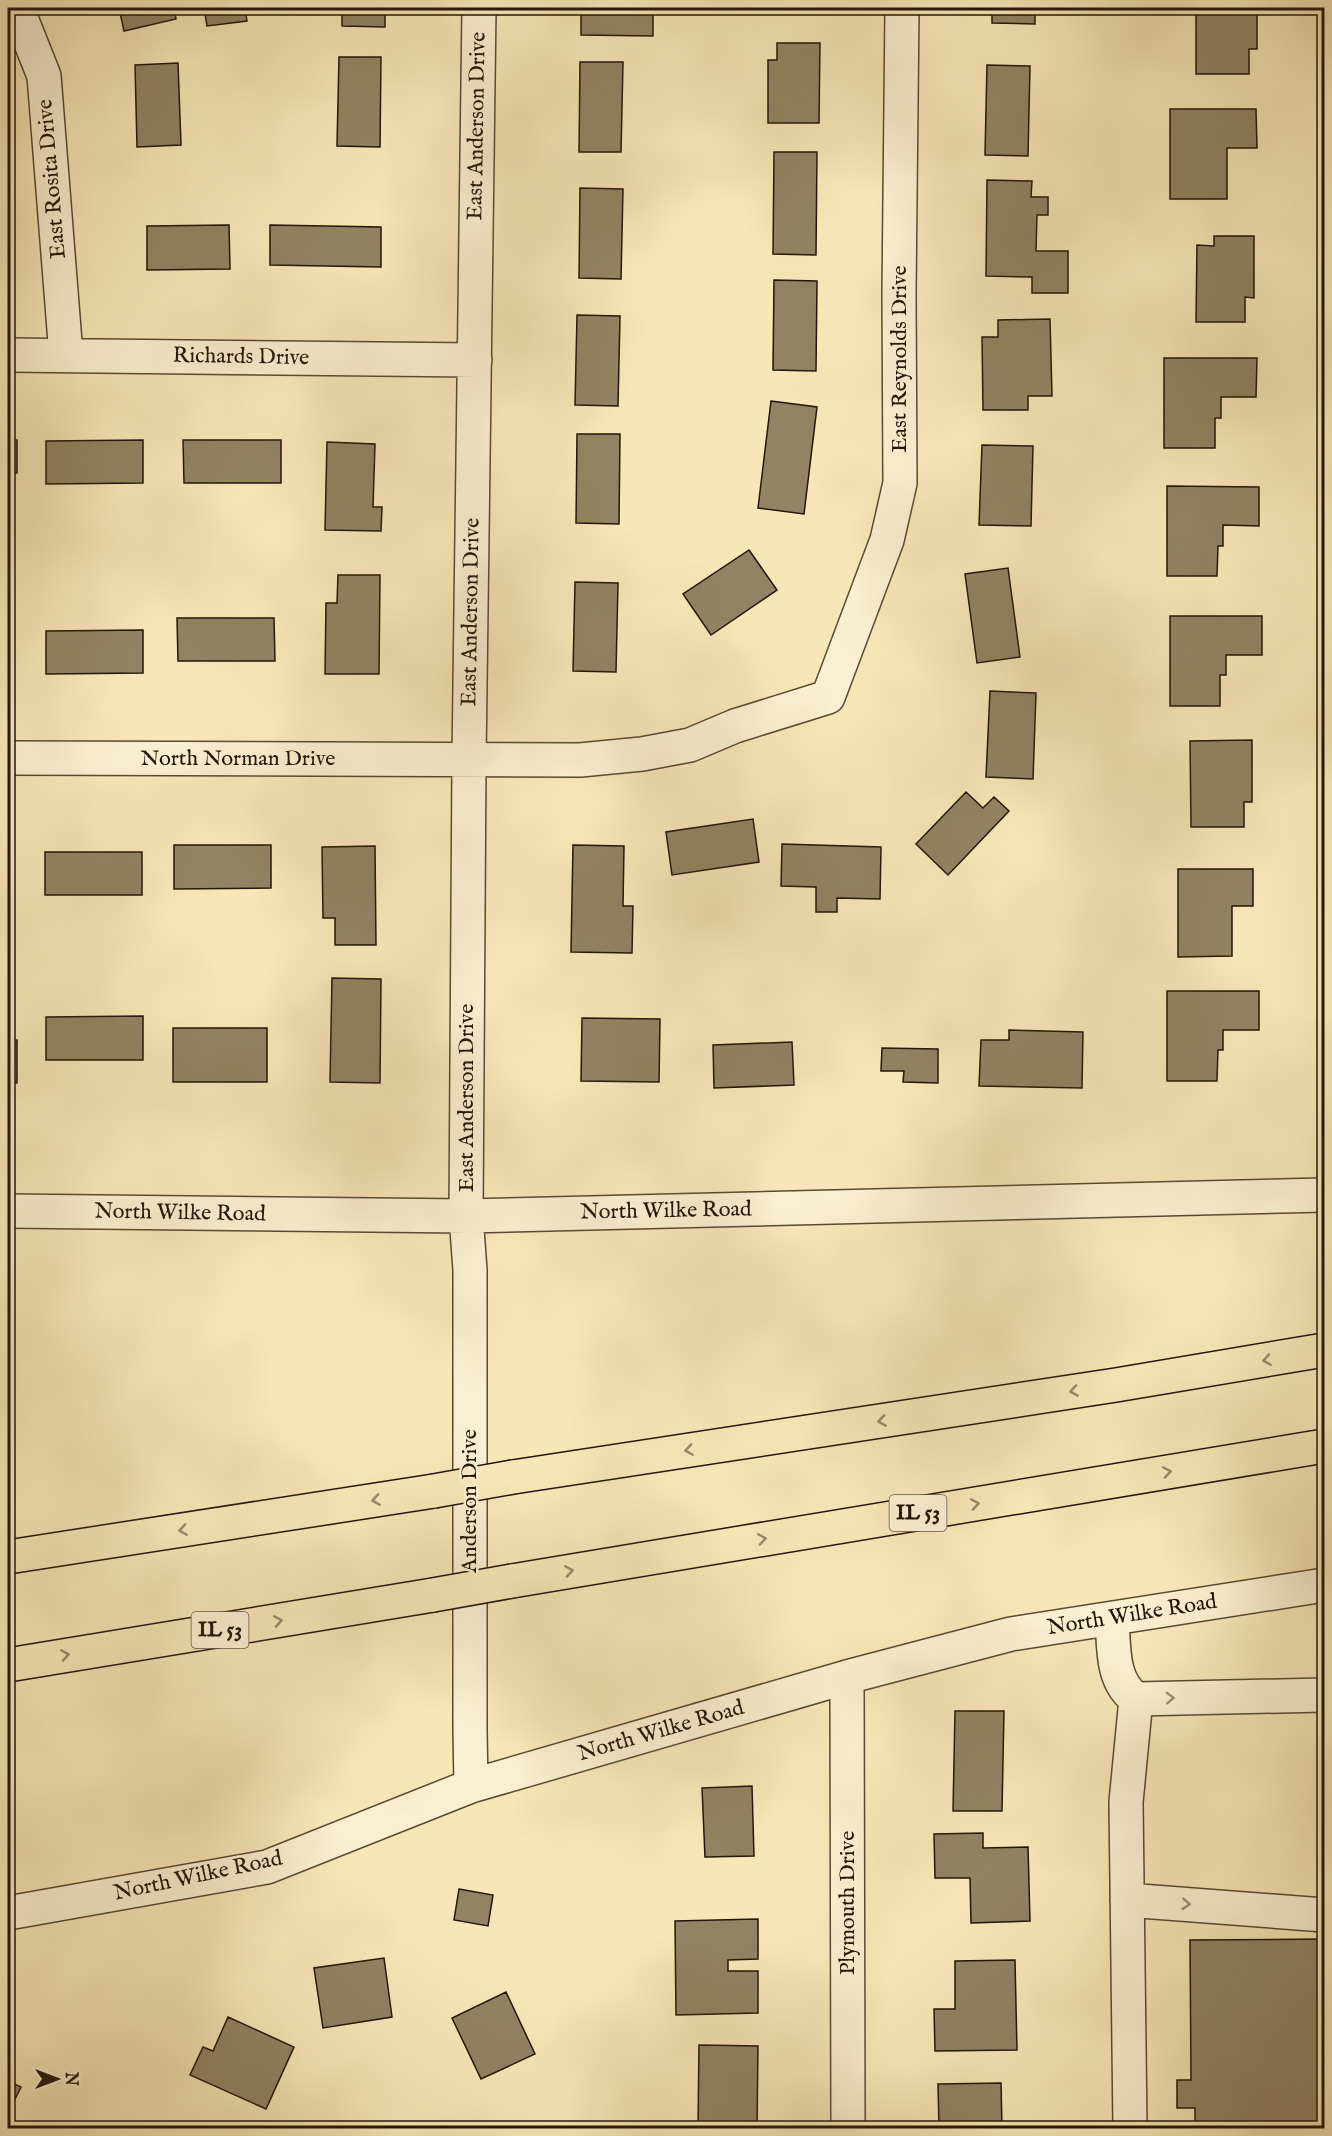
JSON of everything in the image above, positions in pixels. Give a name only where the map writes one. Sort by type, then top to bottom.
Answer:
[{"type":"highway","points":[[8,1557],[1116,1385],[1324,1350]]},
{"type":"highway","name":"IL 53","points":[[8,1665],[1324,1446]]},
{"type":"street","name":"East Rosita Drive","points":[[17,8],[44,76],[66,355]]},
{"type":"street","name":"East Anderson Drive","points":[[466,1216],[469,760],[479,8]]},
{"type":"street","name":"East Reynolds Drive","points":[[828,698],[887,540],[900,483],[902,8]]},
{"type":"street","name":"Richards Drive","points":[[8,355],[475,360]]},
{"type":"street","name":"North Norman Drive","points":[[8,758],[580,760],[642,754],[690,745],[735,726],[828,698]]},
{"type":"street","name":"North Wilke Road","points":[[8,1211],[466,1216],[1324,1195]]},
{"type":"street","name":"Anderson Drive","points":[[466,1216],[470,1270],[471,1786]]},
{"type":"street","name":"North Wilke Road","points":[[8,1913],[267,1867],[471,1786],[847,1677],[1011,1634],[1324,1585]]},
{"type":"street","points":[[1112,1619],[1115,1658],[1120,1681],[1126,1692],[1136,1699],[1324,1695]]},
{"type":"street","name":"Plymouth Drive","points":[[847,1677],[848,2128]]},
{"type":"street","points":[[1130,2128],[1126,1802],[1136,1699]]},
{"type":"street","points":[[1127,1900],[1324,1915]]},
{"type":"building","points":[[119,8],[174,8],[176,19],[124,31]]},
{"type":"building","points":[[204,8],[245,8],[247,21],[207,26]]},
{"type":"building","points":[[342,8],[385,8],[385,27],[342,26]]},
{"type":"building","points":[[581,8],[653,8],[653,36],[581,35]]},
{"type":"building","points":[[992,8],[1035,8],[1035,24],[992,23]]},
{"type":"building","points":[[1196,8],[1257,8],[1257,49],[1249,49],[1249,74],[1196,74]]},
{"type":"building","points":[[777,43],[820,43],[819,123],[768,123],[768,60],[777,60]]},
{"type":"building","points":[[339,57],[381,57],[380,147],[337,146]]},
{"type":"building","points":[[580,62],[623,62],[621,152],[579,152]]},
{"type":"building","points":[[178,63],[181,145],[137,147],[135,65]]},
{"type":"building","points":[[987,65],[1030,66],[1028,156],[985,155]]},
{"type":"building","points":[[1170,109],[1256,109],[1257,148],[1227,148],[1227,199],[1170,199]]},
{"type":"building","points":[[774,152],[817,152],[816,255],[773,254]]},
{"type":"building","points":[[987,180],[1032,181],[1031,197],[1048,197],[1048,215],[1037,215],[1036,251],[1068,251],[1068,293],[1032,293],[1032,277],[986,276]]},
{"type":"building","points":[[580,188],[623,189],[621,279],[579,278]]},
{"type":"building","points":[[229,225],[230,269],[147,270],[147,226]]},
{"type":"building","points":[[270,225],[381,227],[381,267],[270,265]]},
{"type":"building","points":[[1214,236],[1254,236],[1254,298],[1245,297],[1245,322],[1196,322],[1197,245],[1214,246]]},
{"type":"building","points":[[774,280],[817,281],[816,371],[773,370]]},
{"type":"building","points":[[577,315],[620,316],[618,406],[575,405]]},
{"type":"building","points":[[1050,319],[1052,396],[1028,396],[1028,410],[983,410],[982,337],[998,337],[998,320]]},
{"type":"building","points":[[1164,358],[1257,358],[1256,397],[1221,397],[1221,418],[1215,418],[1215,448],[1164,448]]},
{"type":"building","points":[[771,401],[817,407],[804,514],[758,508]]},
{"type":"building","points":[[577,434],[620,434],[619,524],[576,523]]},
{"type":"building","points":[[8,440],[17,440],[17,473],[8,473]]},
{"type":"building","points":[[143,440],[143,483],[46,484],[46,441]]},
{"type":"building","points":[[183,440],[281,440],[281,483],[184,483]]},
{"type":"building","points":[[327,442],[375,444],[373,507],[382,507],[381,531],[325,530]]},
{"type":"building","points":[[982,445],[1033,446],[1031,526],[979,525]]},
{"type":"building","points":[[1167,486],[1259,487],[1259,526],[1223,525],[1223,546],[1218,546],[1217,576],[1167,576]]},
{"type":"building","points":[[749,550],[777,590],[711,635],[683,594]]},
{"type":"building","points":[[1008,568],[1020,657],[977,663],[965,574]]},
{"type":"building","points":[[338,575],[380,575],[379,674],[325,674],[326,603],[337,603]]},
{"type":"building","points":[[575,582],[618,583],[616,672],[573,671]]},
{"type":"building","points":[[1170,616],[1262,616],[1262,655],[1226,655],[1226,675],[1220,675],[1220,706],[1170,706]]},
{"type":"building","points":[[177,618],[274,618],[275,661],[178,661]]},
{"type":"building","points":[[143,630],[143,673],[46,674],[46,631]]},
{"type":"building","points":[[990,691],[1036,693],[1033,779],[986,777]]},
{"type":"building","points":[[1252,740],[1252,802],[1244,802],[1244,827],[1191,827],[1190,741]]},
{"type":"building","points":[[966,792],[983,808],[994,797],[1009,811],[948,875],[916,844]]},
{"type":"building","points":[[753,819],[759,862],[672,875],[666,832]]},
{"type":"building","points":[[782,844],[881,847],[880,899],[837,898],[837,912],[816,912],[816,887],[781,886]]},
{"type":"building","points":[[174,845],[271,845],[271,888],[174,889]]},
{"type":"building","points":[[573,845],[624,846],[623,906],[633,906],[632,953],[571,952]]},
{"type":"building","points":[[375,846],[376,945],[335,945],[335,918],[323,918],[322,847]]},
{"type":"building","points":[[45,852],[142,852],[142,895],[45,895]]},
{"type":"building","points":[[1178,869],[1253,869],[1253,906],[1232,906],[1232,956],[1178,957]]},
{"type":"building","points":[[332,978],[381,979],[380,1083],[330,1082]]},
{"type":"building","points":[[1167,991],[1259,991],[1259,1030],[1223,1030],[1223,1050],[1218,1050],[1217,1081],[1167,1081]]},
{"type":"building","points":[[143,1016],[143,1060],[46,1060],[46,1017]]},
{"type":"building","points":[[582,1018],[660,1019],[659,1082],[581,1081]]},
{"type":"building","points":[[173,1028],[267,1028],[267,1082],[173,1082]]},
{"type":"building","points":[[1009,1030],[1083,1032],[1082,1088],[979,1086],[981,1040],[1009,1040]]},
{"type":"building","points":[[8,1040],[17,1040],[17,1083],[8,1083]]},
{"type":"building","points":[[792,1042],[794,1085],[714,1088],[713,1045]]},
{"type":"building","points":[[882,1048],[938,1049],[938,1083],[903,1082],[904,1071],[881,1071]]},
{"type":"building","points":[[955,1711],[1004,1711],[1002,1811],[953,1811]]},
{"type":"building","points":[[752,1786],[754,1856],[705,1857],[702,1788]]},
{"type":"building","points":[[983,1833],[983,1848],[1028,1847],[1030,1921],[971,1923],[970,1878],[935,1878],[934,1834]]},
{"type":"building","points":[[459,1889],[493,1895],[488,1926],[454,1920]]},
{"type":"building","points":[[758,1919],[758,1959],[728,1960],[728,1971],[758,1971],[758,2013],[676,2015],[675,1921]]},
{"type":"building","points":[[1324,1939],[1324,2071],[1319,2071],[1319,2096],[1324,2096],[1324,2124],[1195,2125],[1195,2108],[1177,2108],[1177,2080],[1191,2080],[1190,1940]]},
{"type":"building","points":[[384,1958],[392,2017],[323,2028],[314,1968]]},
{"type":"building","points":[[1015,1960],[1017,2050],[935,2051],[934,2009],[955,2009],[955,1961]]},
{"type":"building","points":[[506,1992],[535,2054],[481,2079],[452,2018]]},
{"type":"building","points":[[228,2017],[294,2047],[266,2109],[190,2075],[203,2047],[213,2051]]},
{"type":"building","points":[[699,2045],[758,2046],[757,2128],[698,2128]]},
{"type":"building","points":[[8,2081],[21,2087],[8,2113]]},
{"type":"building","points":[[1001,2083],[1002,2128],[939,2128],[938,2084]]}]
